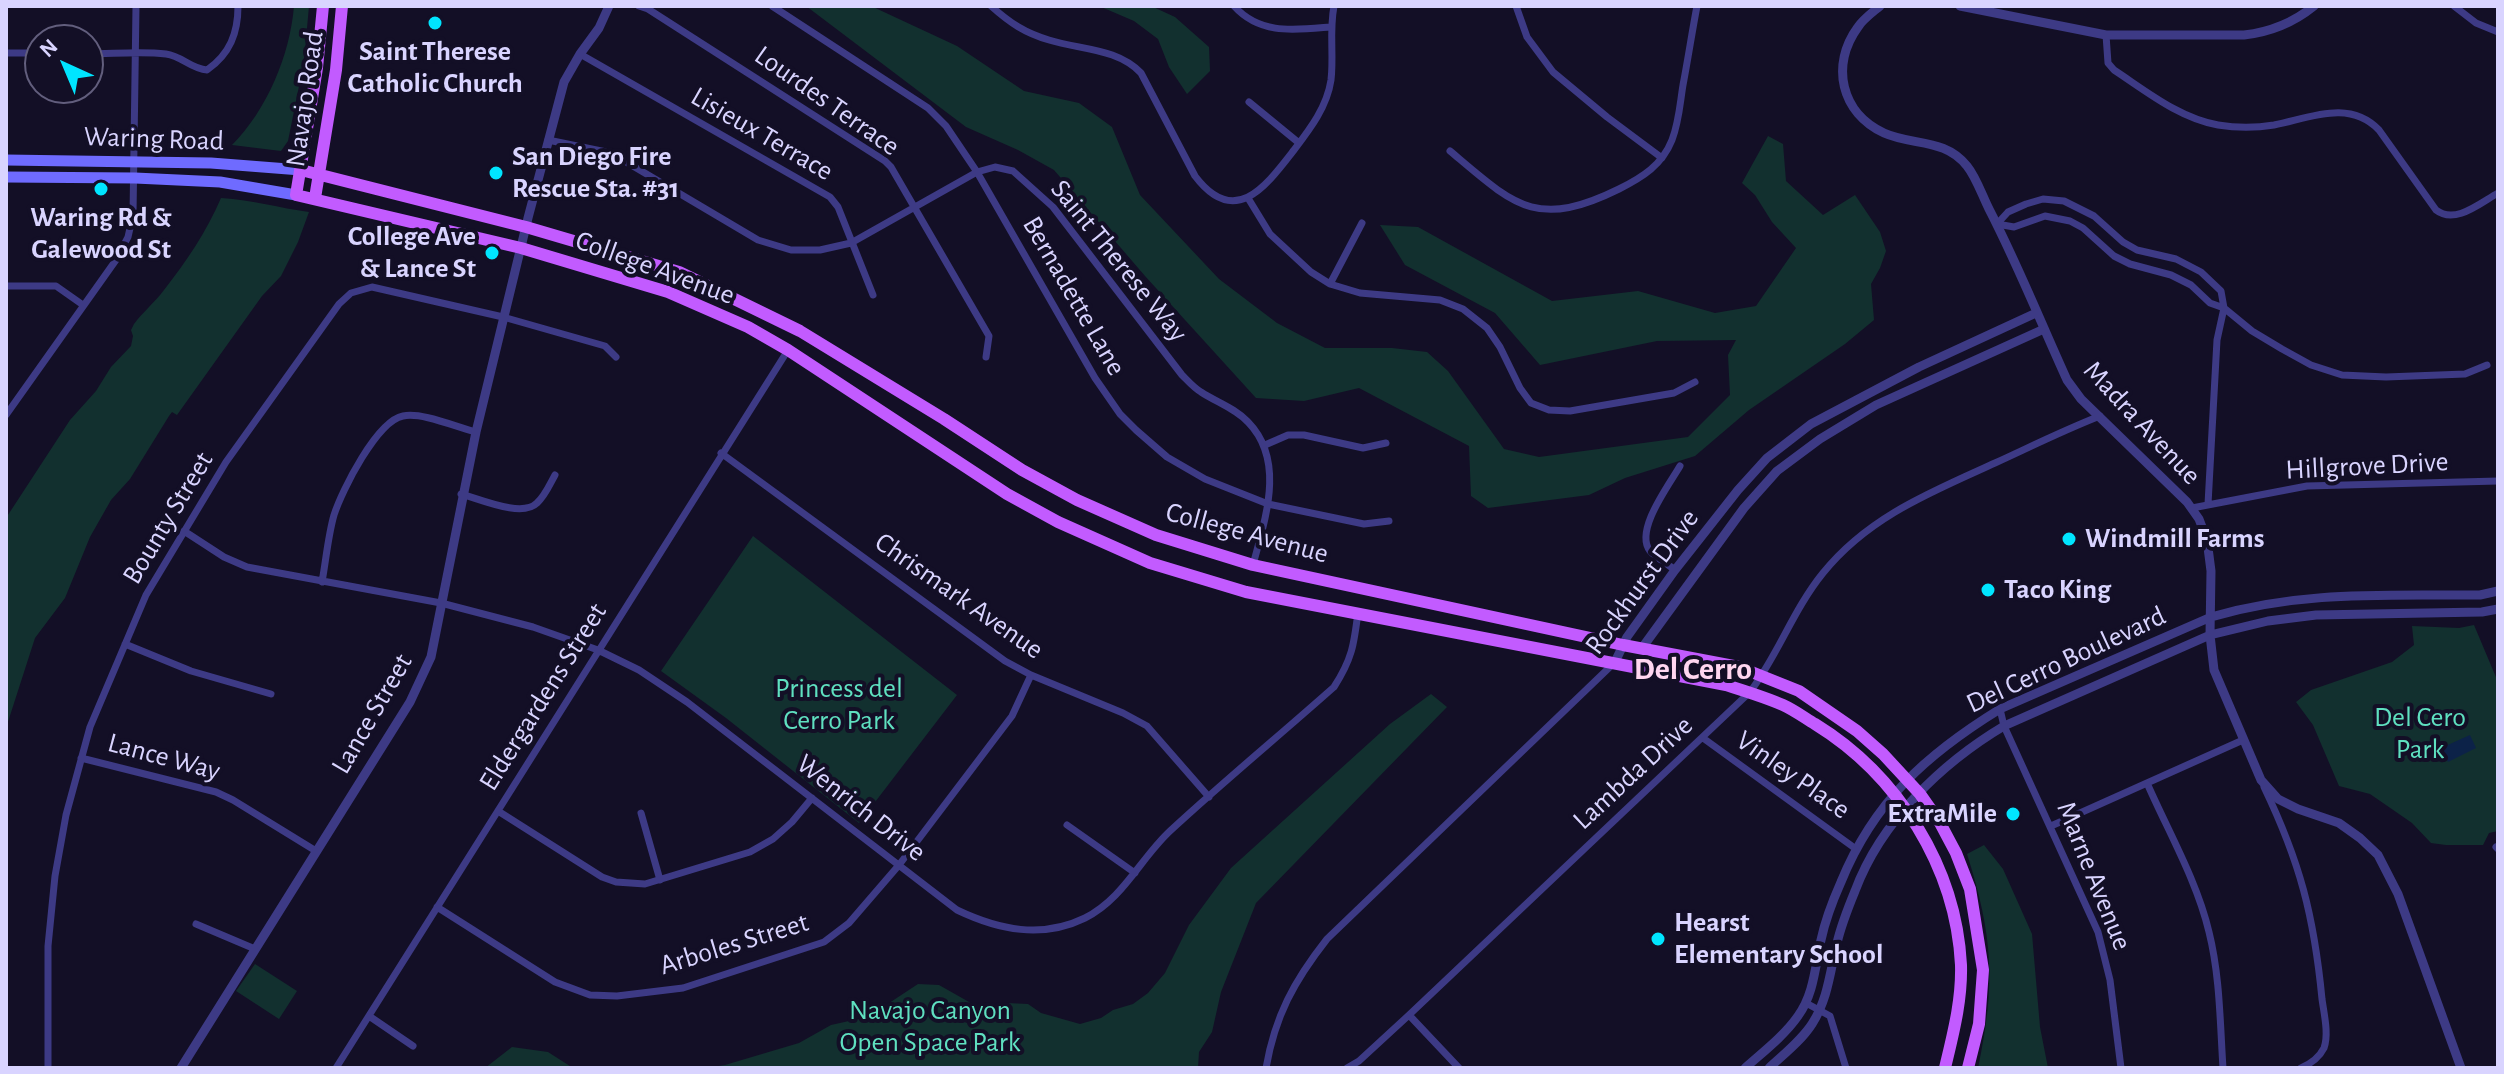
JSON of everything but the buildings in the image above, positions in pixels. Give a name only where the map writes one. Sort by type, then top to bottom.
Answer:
[{"type":"main road","name":"Navajo Road","points":[[296,195],[317,68],[323,6]]},
{"type":"main road","name":"Navajo Road","points":[[315,198],[336,70],[342,6]]},
{"type":"main road","name":"Waring Road","points":[[6,160],[211,163],[301,170]]},
{"type":"main road","name":"College Avenue","points":[[301,170],[526,227],[679,272],[800,331],[1022,470],[1077,500],[1156,535],[1253,565],[1739,667],[1799,691],[1868,740],[1907,779],[1939,821],[1956,853],[1970,889],[1983,970],[1979,1024],[1968,1068]]},
{"type":"main road","name":"Waring Road","points":[[6,177],[220,182],[296,195]]},
{"type":"main road","name":"College Avenue","points":[[296,195],[521,248],[668,292],[748,327],[788,350],[1007,494],[1095,541],[1150,563],[1246,592],[1726,685],[1785,706],[1834,736],[1869,764],[1906,809],[1935,859],[1957,926],[1961,968],[1959,1011],[1945,1068]]},
{"type":"street","points":[[7,410],[116,260],[128,237],[135,178],[136,6]]},
{"type":"street","points":[[104,54],[167,54],[197,69],[207,70],[217,63],[233,40],[238,27],[238,6]]},
{"type":"street","name":"Lance Street","points":[[181,1068],[425,674],[431,657],[461,494],[548,140],[564,82],[599,28],[609,6]]},
{"type":"street","name":"Lourdes Terrace","points":[[639,6],[885,161],[989,336],[986,357]]},
{"type":"street","name":"Bernadette Lane","points":[[772,6],[928,108],[946,126],[977,172],[1095,378],[1120,414],[1167,457],[1205,479],[1268,504],[1364,524],[1389,521]]},
{"type":"street","points":[[991,6],[1014,26],[1049,40],[1114,55],[1136,67],[1204,189],[1222,199],[1234,201],[1248,198],[1266,186],[1320,114],[1331,81],[1330,27],[1334,6]]},
{"type":"street","points":[[1234,6],[1263,27],[1287,30],[1330,27]]},
{"type":"street","points":[[1516,6],[1527,37],[1553,72],[1662,158]]},
{"type":"street","points":[[1450,151],[1502,195],[1523,205],[1555,210],[1579,207],[1641,178],[1662,158],[1671,141],[1697,6]]},
{"type":"street","name":"Madra Avenue","points":[[1880,6],[1858,26],[1849,44],[1841,70],[1846,97],[1867,123],[1887,134],[1939,145],[1967,166],[1997,224],[2067,380],[2081,399],[2192,508],[2207,540],[2214,670],[2288,840],[2313,921],[2326,1034],[2322,1051],[2301,1068]]},
{"type":"street","points":[[1960,6],[2106,35],[2255,34],[2286,24],[2314,6]]},
{"type":"street","points":[[2454,6],[2476,23],[2498,32]]},
{"type":"street","points":[[2106,35],[2108,63],[2114,70],[2185,114],[2216,125],[2240,128],[2270,126],[2337,111],[2355,114],[2371,121],[2379,130],[2436,210],[2443,215],[2450,217],[2460,214],[2498,193]]},
{"type":"street","name":"Lisieux Terrace","points":[[580,54],[830,197],[838,207],[873,295]]},
{"type":"street","points":[[1249,102],[1299,143]]},
{"type":"street","points":[[548,140],[611,153],[758,240],[791,250],[820,250],[851,243],[977,172]]},
{"type":"street","name":"Saint Therese Way","points":[[977,172],[995,167],[1013,171],[1053,207],[1182,375],[1199,391],[1248,421],[1265,445]]},
{"type":"street","points":[[1248,198],[1270,234],[1311,272],[1330,284],[1360,293],[1440,300],[1463,309],[1487,328],[1531,403],[1549,410],[1570,411],[1674,393],[1695,382]]},
{"type":"street","points":[[1997,224],[2008,212],[2026,204],[2043,199],[2064,201],[2094,216],[2123,242],[2137,250],[2176,259],[2201,272],[2221,291],[2224,308],[2217,340],[2208,504]]},
{"type":"street","points":[[1997,224],[2014,227],[2045,216],[2062,218],[2083,228],[2114,256],[2191,285],[2210,303],[2224,308],[2252,331],[2282,349],[2311,365],[2342,375],[2465,374],[2487,365]]},
{"type":"street","points":[[1330,284],[1362,223]]},
{"type":"street","points":[[6,286],[56,286],[83,305]]},
{"type":"street","name":"Bounty Street","points":[[48,1068],[48,946],[55,876],[66,815],[90,727],[146,595],[226,462],[339,304],[351,293],[372,287],[503,317],[605,346],[616,357]]},
{"type":"street","name":"Rockhurst Drive","points":[[1266,1068],[1271,1040],[1283,1006],[1301,972],[1327,939],[1615,662],[1623,645],[1675,570],[1767,458],[1811,424],[1919,367],[2036,313]]},
{"type":"street","name":"Rockhurst Drive","points":[[1642,648],[1744,508],[1777,471],[1820,439],[1876,405],[2044,329]]},
{"type":"street","name":"Eldergardens Street","points":[[336,1068],[788,350]]},
{"type":"street","points":[[322,582],[335,514],[359,464],[391,421],[403,416],[417,416],[476,432]]},
{"type":"street","name":"Lambda Drive","points":[[1347,1068],[1359,1061],[1409,1015],[1750,692],[1762,677],[1796,612],[1823,573],[1861,533],[1910,502],[2100,416]]},
{"type":"street","points":[[1253,565],[1268,504],[1270,473],[1265,445],[1288,435],[1304,435],[1363,448],[1386,443]]},
{"type":"street","name":"Chrismark Avenue","points":[[721,453],[1005,661],[1147,726],[1209,797]]},
{"type":"street","points":[[1675,570],[1650,551],[1646,541],[1646,525],[1680,466]]},
{"type":"street","points":[[461,494],[520,511],[539,502],[555,475]]},
{"type":"street","name":"Hillgrove Drive","points":[[2192,508],[2307,486],[2498,481]]},
{"type":"street","name":"Wenrich Drive","points":[[184,531],[224,557],[247,567],[441,603],[533,627],[598,650],[639,670],[687,702],[957,910],[987,924],[1022,931],[1053,929],[1084,918],[1121,891],[1167,834],[1334,687],[1348,666],[1354,649],[1358,612]]},
{"type":"street","name":"Del Cerro Boulevard","points":[[1745,1068],[1788,1028],[1806,1003],[1822,936],[1841,882],[1877,814],[1907,779],[1971,727],[2000,709],[2211,617],[2266,602],[2316,596],[2480,595],[2498,591]]},
{"type":"street","name":"Del Cerro Boulevard","points":[[1769,1068],[1800,1039],[1820,1009],[1828,988],[1837,940],[1871,856],[1920,794],[1949,764],[1980,741],[2004,726],[2210,635],[2268,621],[2316,615],[2482,612],[2498,609]]},
{"type":"street","points":[[125,644],[191,671],[271,694]]},
{"type":"street","name":"Arboles Street","points":[[437,907],[555,982],[590,995],[617,996],[683,988],[824,942],[849,923],[899,865],[1012,716],[1031,675]]},
{"type":"street","name":"Marne Avenue","points":[[2000,709],[2004,726],[2098,932],[2110,980],[2121,1068]]},
{"type":"street","name":"Vinley Place","points":[[1703,738],[1856,849]]},
{"type":"street","points":[[2051,826],[2243,740]]},
{"type":"street","name":"Lance Way","points":[[81,758],[216,792],[316,851]]},
{"type":"street","points":[[2261,780],[2278,799],[2339,823],[2378,855],[2398,894],[2461,1068]]},
{"type":"street","points":[[2147,783],[2193,885],[2209,932],[2216,973],[2223,1068]]},
{"type":"street","points":[[498,811],[602,877],[616,882],[645,884],[750,852],[773,839],[812,798]]},
{"type":"street","points":[[641,813],[660,880]]},
{"type":"street","points":[[1067,825],[1135,873]]},
{"type":"street","points":[[196,924],[255,949]]},
{"type":"street","points":[[1806,1003],[1830,1016],[1846,1068]]},
{"type":"street","points":[[1409,1015],[1459,1068]]},
{"type":"street","points":[[369,1016],[413,1046]]},
{"type":"green space","points":[[294,6],[309,6],[304,61],[288,141],[281,151],[232,145],[256,115],[275,81],[288,43]]},
{"type":"green space","points":[[806,6],[871,6],[957,46],[1024,91],[1079,103],[1112,127],[1140,195],[1219,279],[1277,323],[1325,348],[1392,348],[1427,352],[1448,371],[1504,449],[1539,457],[1688,437],[1730,395],[1728,355],[1736,340],[1657,341],[1540,365],[1495,313],[1405,265],[1380,225],[1418,227],[1552,301],[1638,291],[1715,313],[1756,306],[1796,248],[1742,183],[1768,136],[1783,144],[1786,181],[1823,215],[1855,195],[1880,232],[1886,251],[1871,284],[1874,320],[1845,344],[1749,410],[1695,456],[1625,478],[1589,495],[1488,508],[1471,496],[1469,446],[1359,388],[1304,401],[1256,398],[1054,170],[966,127]]},
{"type":"green space","points":[[1099,6],[1151,6],[1175,17],[1209,47],[1210,71],[1187,94],[1169,67],[1158,39],[1134,21]]},
{"type":"green space","points":[[221,198],[309,212],[281,276],[262,296],[177,415],[172,412],[130,479],[111,500],[90,537],[65,598],[35,638],[6,728],[6,518],[70,420],[131,346],[134,324],[188,257]]},
{"type":"green space","name":"Princess del Cerro Park","points":[[753,536],[957,695],[859,823],[661,671]]},
{"type":"green space","name":"Del Cero Park","points":[[2474,625],[2498,682],[2498,831],[2489,833],[2483,845],[2431,843],[2412,823],[2370,794],[2339,786],[2313,725],[2296,702],[2311,690],[2392,662],[2414,645],[2412,626],[2459,628]]},
{"type":"green space","name":"Navajo Canyon Open Space Park","points":[[1431,694],[1447,707],[1256,903],[1221,992],[1212,1032],[1199,1052],[1198,1068],[705,1068],[799,1043],[831,1025],[858,1019],[880,1009],[918,984],[939,985],[985,1011],[1007,1003],[1028,1004],[1041,1013],[1080,1024],[1133,1004],[1148,993],[1165,973],[1189,925],[1231,868],[1390,724]]},
{"type":"green space","points":[[1984,845],[2003,869],[2032,934],[2040,1027],[2048,1068],[1978,1068],[1988,1011],[1989,960],[1982,910],[1967,854]]},
{"type":"green space","points":[[255,964],[297,991],[279,1019],[236,991]]},
{"type":"green space","points":[[512,1047],[548,1052],[573,1068],[485,1068]]},
{"type":"water","points":[[2470,735],[2476,748],[2448,762],[2441,748]]},
{"type":"place","name":"Saint Therese Catholic Church","points":[[435,23]]},
{"type":"place","name":"San Diego Fire Rescue Sta. #31","points":[[496,173]]},
{"type":"place","name":"Waring Rd & Galewood St","points":[[101,189]]},
{"type":"place","name":"College Ave & Lance St","points":[[492,253]]},
{"type":"place","name":"Windmill Farms","points":[[2069,539]]},
{"type":"place","name":"Taco King","points":[[1988,590]]},
{"type":"place","name":"ExtraMile","points":[[2013,814]]},
{"type":"place","name":"Hearst Elementary School","points":[[1658,939]]},
{"type":"district","name":"Del Cerro","points":[[1693,669]]}]
